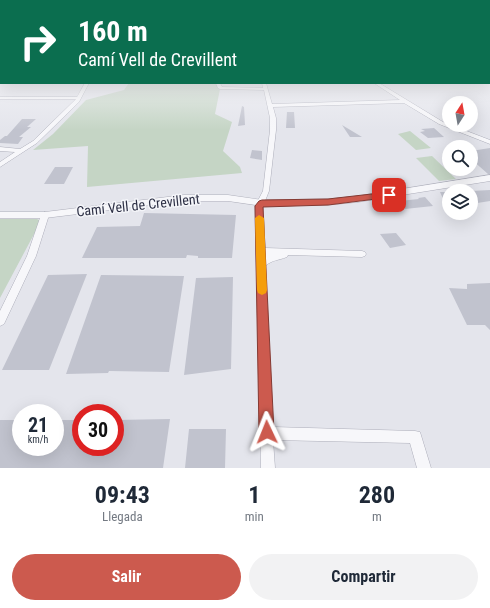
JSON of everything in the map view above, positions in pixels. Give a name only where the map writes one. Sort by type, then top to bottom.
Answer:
[{"type":"street","points":[[0,165],[35,142],[79,98],[85,86]]},
{"type":"street","points":[[219,86],[220,88],[265,86],[273,118],[266,191],[262,203],[259,206],[268,468]]},
{"type":"street","points":[[381,86],[441,123],[490,142]]},
{"type":"street","points":[[0,98],[79,98]]},
{"type":"street","points":[[271,106],[406,101]]},
{"type":"street","points":[[0,149],[21,151]]},
{"type":"street","name":"Camí Vell de Crevillent","points":[[0,215],[45,215],[184,198],[228,198],[262,203],[358,199],[490,178]]},
{"type":"street","points":[[0,321],[32,254],[45,215]]},
{"type":"street","points":[[260,251],[362,254]]},
{"type":"street","points":[[261,265],[270,257],[297,253]]},
{"type":"street","points":[[267,432],[415,437],[424,468]]},
{"type":"green space","points":[[127,86],[217,86],[220,89],[215,114],[232,122],[223,151],[240,167],[242,173],[87,187],[88,146],[33,150],[53,134],[86,100],[124,90]]},
{"type":"green space","points":[[410,131],[431,148],[416,150],[398,134]]},
{"type":"green space","points":[[432,156],[442,166],[442,176],[453,176],[456,179],[439,181],[416,158]]},
{"type":"green space","points":[[0,219],[37,219],[41,221],[0,298]]},
{"type":"building","points":[[242,106],[244,107],[245,125],[238,126]]},
{"type":"building","points":[[287,112],[294,112],[295,128],[286,128]]},
{"type":"building","points":[[22,119],[36,119],[27,127],[31,127],[19,137],[23,137],[18,144],[0,143],[0,140],[7,136]]},
{"type":"building","points":[[342,125],[362,137],[350,137]]},
{"type":"building","points":[[434,128],[444,137],[428,138],[420,132],[425,131],[421,129]]},
{"type":"building","points":[[490,148],[490,174],[478,165],[478,150]]},
{"type":"building","points":[[252,150],[262,151],[262,160],[250,158]]},
{"type":"building","points":[[55,167],[73,167],[64,184],[44,184]]},
{"type":"building","points":[[490,190],[490,201],[478,203],[478,191]]},
{"type":"building","points":[[425,197],[433,206],[405,209],[399,201],[419,199],[418,198]]},
{"type":"building","points":[[144,213],[236,215],[232,258],[198,258],[198,256],[187,255],[186,258],[82,258],[97,227],[140,226]]},
{"type":"building","points":[[396,233],[406,245],[390,248],[380,234]]},
{"type":"building","points":[[87,274],[49,370],[2,370],[48,275]]},
{"type":"building","points":[[101,275],[184,276],[169,372],[109,371],[108,373],[66,374]]},
{"type":"building","points":[[233,277],[231,369],[184,375],[196,278]]},
{"type":"building","points":[[490,283],[490,330],[485,325],[467,325],[449,288],[467,289],[467,284]]},
{"type":"building","points":[[170,419],[163,468],[0,468],[0,420],[12,420],[12,456],[64,456],[64,420],[72,420],[72,456],[124,456],[124,420]]},
{"type":"building","points":[[189,429],[226,429],[225,468],[185,468]]},
{"type":"slow traffic","points":[[259,218],[262,290]]},
{"type":"route","points":[[267,432],[259,206],[262,203],[328,202],[389,195]]}]
